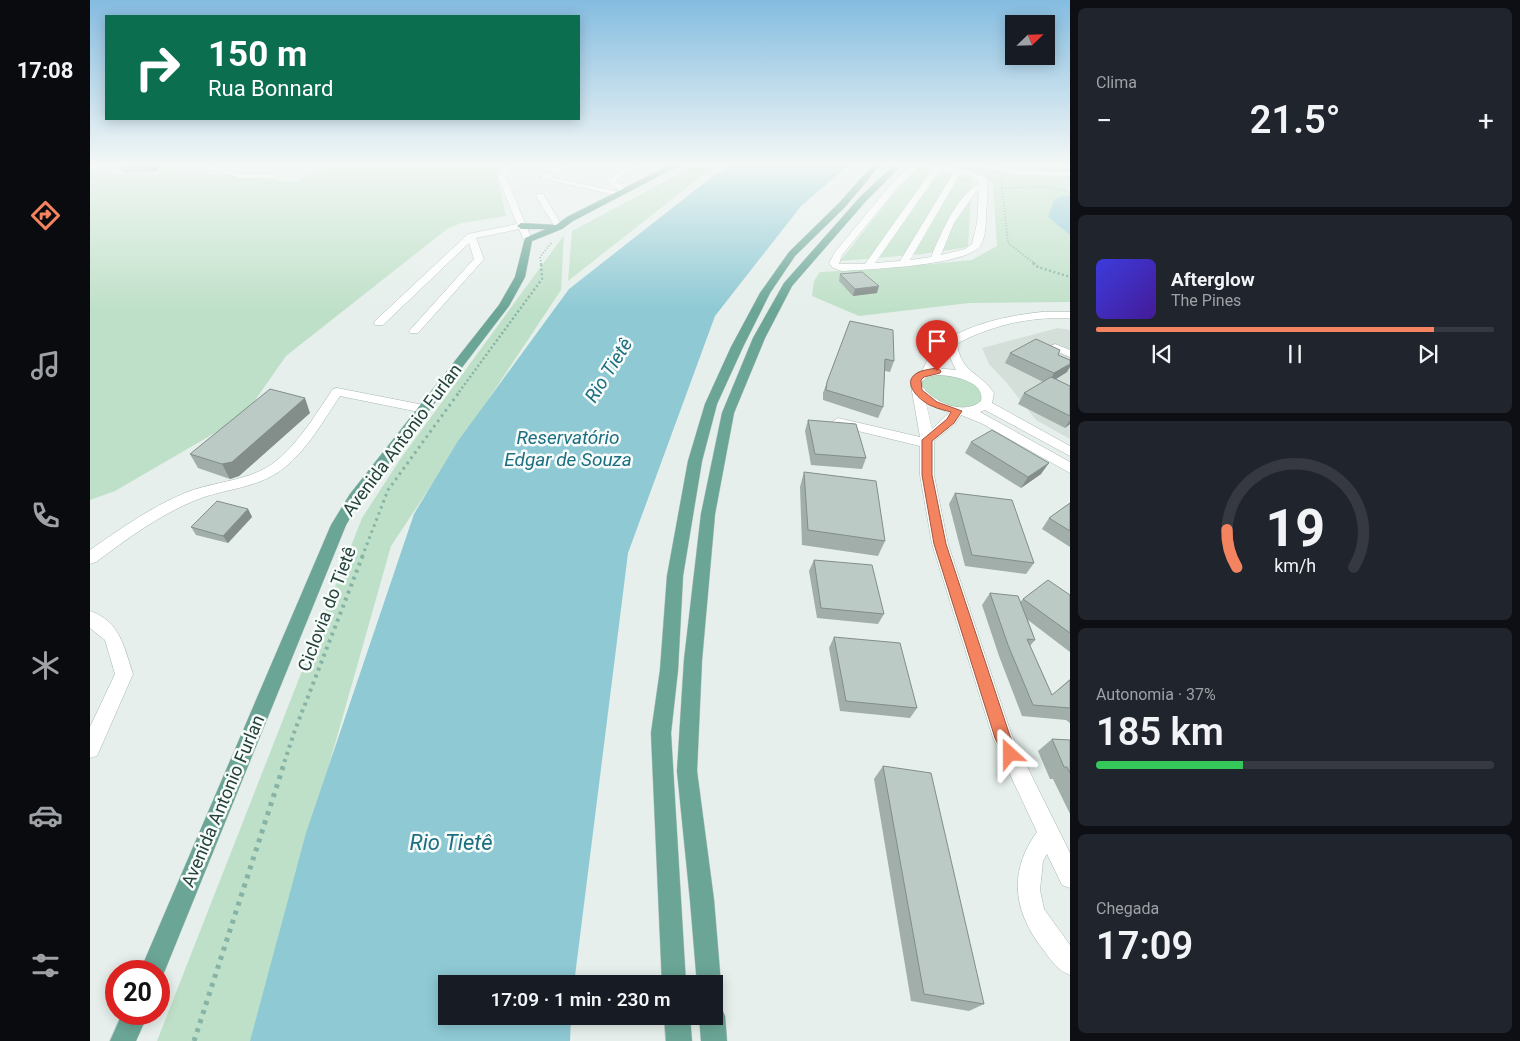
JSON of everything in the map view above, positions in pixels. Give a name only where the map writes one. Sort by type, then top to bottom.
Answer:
[{"type":"main road","points":[[525,233],[559,227],[583,213]]},
{"type":"main road","points":[[674,975],[661,733],[669,670],[675,576],[695,461],[711,404],[737,347],[765,293],[792,254],[834,213]]},
{"type":"main road","points":[[708,975],[702,900],[687,772],[693,660],[708,514],[728,413],[759,338],[788,285],[851,213]]},
{"type":"main road","points":[[526,258],[570,219]]},
{"type":"main road","points":[[525,233],[559,227]]},
{"type":"main road","name":"Avenida Antonio Furlan","points":[[157,960],[339,525],[355,498],[504,306],[520,277],[526,258],[525,233]]},
{"type":"main road","points":[[123,1041],[130,1025]]},
{"type":"main road","points":[[678,1025],[679,1041]]},
{"type":"main road","points":[[713,1025],[714,1041]]},
{"type":"street","points":[[379,323],[471,236],[525,233],[517,213]]},
{"type":"street","points":[[550,213],[559,227]]},
{"type":"street","points":[[872,213],[838,254],[834,263],[836,266],[842,268],[903,263],[967,253],[977,244],[983,213]]},
{"type":"street","points":[[868,266],[914,213]]},
{"type":"street","points":[[903,263],[926,213]]},
{"type":"street","points":[[935,259],[950,223],[957,213]]},
{"type":"street","points":[[414,331],[479,259],[471,236]]},
{"type":"street","points":[[1070,315],[1024,316],[995,322],[951,343],[938,353],[928,372],[916,380],[915,385],[927,442],[927,475],[940,544],[1003,738],[1070,877]]},
{"type":"street","points":[[1024,316],[1070,326]]},
{"type":"street","points":[[951,343],[951,354],[968,377]]},
{"type":"street","points":[[1055,347],[1070,354]]},
{"type":"street","points":[[927,442],[962,411],[982,408],[989,400],[988,394],[977,382],[968,377],[947,371],[928,372]]},
{"type":"street","points":[[90,558],[152,514],[193,496],[244,483],[268,474],[290,457],[337,392],[424,409]]},
{"type":"street","points":[[918,392],[934,404],[962,411],[986,420],[1070,468]]},
{"type":"street","points":[[986,405],[1070,452]]},
{"type":"street","points":[[838,422],[927,442]]},
{"type":"street","points":[[90,618],[112,636],[124,674],[90,749]]},
{"type":"street","points":[[1049,833],[1033,858],[1029,876],[1029,904],[1045,934],[1070,963]]},
{"type":"path","points":[[1005,213],[1008,243],[1038,267],[1070,277]]},
{"type":"path","name":"Ciclovia do Tietê","points":[[194,1041],[295,730],[388,490],[542,279],[540,257],[553,240]]},
{"type":"shaded area","points":[[1058,328],[1070,330],[1070,439],[1036,420],[989,364],[982,348]]},
{"type":"green space","points":[[90,213],[505,213],[506,216],[461,223],[447,229],[286,356],[244,416],[115,491],[90,500]]},
{"type":"green space","points":[[607,213],[655,213],[568,281],[572,231]]},
{"type":"green space","points":[[879,213],[970,213],[968,247],[923,254],[840,261]]},
{"type":"green space","points":[[995,213],[1070,213],[1070,302],[969,303],[859,316],[812,296],[814,281],[820,272],[882,269],[972,260],[997,246]]},
{"type":"green space","points":[[564,235],[561,290],[391,546],[251,1041],[157,1041],[163,1025],[170,1025],[170,1008],[362,518],[401,458]]},
{"type":"green space","points":[[930,374],[961,377],[979,388],[982,397],[981,401],[973,407],[967,408],[948,406],[938,402],[920,386],[921,381]]},
{"type":"water","name":"Rio Tietê","points":[[666,213],[796,213],[715,316],[628,553],[575,975],[438,975],[438,1025],[571,1025],[570,1041],[250,1041],[306,833],[414,514],[458,441],[569,289]]},
{"type":"water","points":[[1050,213],[1070,213],[1070,235],[1048,217]]},
{"type":"building","points":[[862,272],[879,286],[855,289],[840,274]]},
{"type":"building","points":[[850,321],[893,330],[894,361],[885,359],[883,407],[826,390],[827,382]]},
{"type":"building","points":[[1036,339],[1060,350],[1058,355],[1070,360],[1070,364],[1054,373],[1010,353]]},
{"type":"building","points":[[1051,377],[1070,386],[1070,416],[1024,393]]},
{"type":"building","points":[[270,389],[305,398],[232,462],[222,464],[190,454]]},
{"type":"building","points":[[808,420],[856,424],[866,458],[815,454]]},
{"type":"building","points":[[992,430],[1049,463],[1028,477],[971,442]]},
{"type":"building","points":[[804,472],[876,481],[885,541],[808,530]]},
{"type":"building","points":[[955,493],[1012,500],[1034,563],[972,555]]},
{"type":"building","points":[[217,501],[248,509],[223,536],[191,527]]},
{"type":"building","points":[[1070,503],[1070,531],[1049,518]]},
{"type":"building","points":[[814,560],[872,565],[884,614],[821,608]]},
{"type":"building","points":[[1048,580],[1070,595],[1070,633],[1023,599]]},
{"type":"building","points":[[990,593],[1018,596],[1035,640],[1027,639],[1052,695],[1070,680],[1070,708],[1033,705],[1008,645]]},
{"type":"building","points":[[834,637],[900,643],[917,708],[846,701]]},
{"type":"building","points":[[1052,739],[1070,740],[1070,773],[1067,767],[1064,767]]},
{"type":"building","points":[[883,766],[931,773],[984,1004],[924,994]]},
{"type":"route","points":[[937,371],[920,375],[915,385],[918,392],[924,398],[934,404],[957,411],[950,421],[927,440],[927,475],[940,544],[1003,738],[1010,754]]},
{"type":"water label","name":"Reservatório Edgar de Souza","points":[[568,448]]}]
